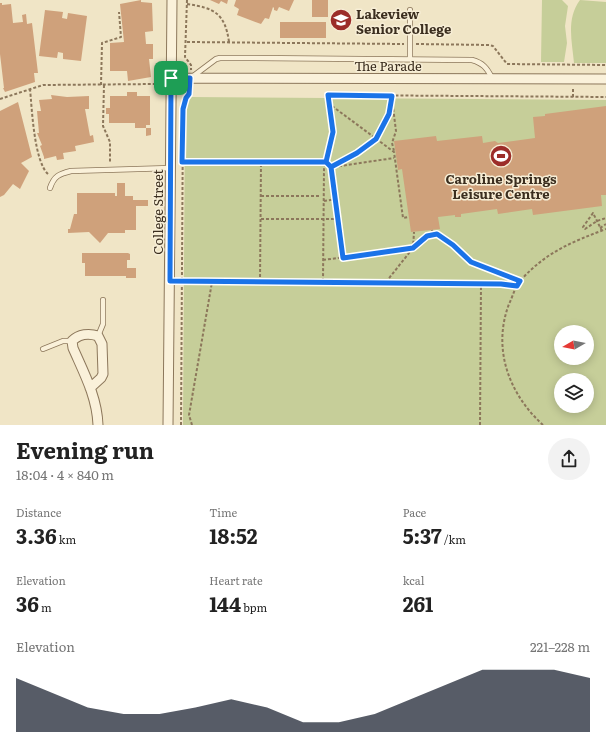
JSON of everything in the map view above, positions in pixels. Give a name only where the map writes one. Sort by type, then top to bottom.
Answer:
[{"type":"street","name":"College Street","points":[[168,425],[172,0]]},
{"type":"street","name":"The Parade","points":[[171,78],[606,79]]},
{"type":"street","points":[[90,388],[101,378],[103,374],[102,344],[98,336],[87,334],[76,337],[72,341],[97,407],[98,425]]},
{"type":"lane","points":[[410,10],[410,59]]},
{"type":"lane","points":[[190,78],[220,58],[472,60],[481,63],[492,79]]},
{"type":"lane","points":[[50,188],[56,176],[71,171],[171,168]]},
{"type":"lane","points":[[98,336],[103,324],[103,300]]},
{"type":"lane","points":[[43,349],[63,341],[72,341]]},
{"type":"path","points":[[181,425],[183,109],[186,98],[189,94],[191,65],[185,57],[187,0]]},
{"type":"path","points":[[187,4],[208,9],[217,14],[226,25],[229,42]]},
{"type":"path","points":[[111,170],[110,142],[103,126],[102,43],[121,37],[119,12]]},
{"type":"path","points":[[186,42],[489,45],[493,46],[507,64],[606,65]]},
{"type":"path","points":[[0,99],[43,85],[156,84]]},
{"type":"path","points":[[30,89],[36,143],[44,170],[54,179]]},
{"type":"path","points":[[323,282],[324,169],[333,132],[328,95],[606,97]]},
{"type":"path","points":[[331,167],[357,153],[376,139],[389,114],[392,96]]},
{"type":"path","points":[[392,96],[396,131],[392,142],[394,158],[403,218],[409,217]]},
{"type":"path","points":[[328,103],[394,152]]},
{"type":"path","points":[[331,167],[394,158]]},
{"type":"path","points":[[182,162],[326,162],[331,167],[343,258]]},
{"type":"path","points":[[260,282],[261,162]]},
{"type":"path","points":[[261,196],[321,196]]},
{"type":"path","points":[[324,201],[336,199]]},
{"type":"path","points":[[601,229],[597,221],[593,213],[583,227],[585,229],[597,221],[606,218]]},
{"type":"path","points":[[261,219],[338,219]]},
{"type":"path","points":[[543,425],[524,405],[508,376],[502,344],[508,309],[520,281],[542,260],[555,251],[601,229],[606,224]]},
{"type":"path","points":[[601,229],[606,229]]},
{"type":"path","points":[[432,230],[433,235]]},
{"type":"path","points":[[413,248],[414,232]]},
{"type":"path","points":[[385,282],[413,248],[427,236],[437,234],[453,245],[471,262],[520,281]]},
{"type":"path","points":[[323,260],[413,248]]},
{"type":"path","points":[[170,281],[385,282],[501,284],[517,286]]},
{"type":"path","points":[[192,425],[189,415],[212,282]]},
{"type":"path","points":[[480,425],[481,284]]},
{"type":"green space","points":[[542,0],[562,0],[568,6],[565,26],[567,43],[564,62],[541,62]]},
{"type":"green space","points":[[580,0],[606,2],[606,63],[574,63],[571,22]]},
{"type":"green space","points":[[190,97],[606,100],[606,425],[183,425],[185,109]]},
{"type":"building","points":[[141,0],[141,2],[152,3],[153,31],[145,32],[146,44],[153,44],[153,59],[149,59],[151,77],[128,81],[127,71],[110,71],[110,43],[124,42],[120,4]]},
{"type":"building","points":[[210,0],[228,0],[227,4],[221,1],[219,4]]},
{"type":"building","points":[[236,0],[294,0],[289,11],[279,7],[277,11],[274,10],[273,7],[269,19],[265,18],[261,24],[237,15],[239,9],[234,6]]},
{"type":"building","points":[[312,0],[328,0],[328,17],[312,17]]},
{"type":"building","points":[[0,3],[2,3],[2,5],[11,4],[13,23],[23,22],[22,15],[26,14],[27,24],[32,23],[38,73],[34,73],[35,82],[5,92],[3,88],[0,54]]},
{"type":"building","points":[[45,10],[63,12],[62,18],[67,19],[68,13],[87,16],[81,61],[63,59],[63,53],[58,52],[57,58],[39,56]]},
{"type":"building","points":[[280,22],[326,22],[326,38],[280,38]]},
{"type":"building","points":[[127,92],[137,92],[137,96],[150,96],[150,125],[146,125],[146,128],[135,128],[135,123],[109,123],[109,114],[106,114],[106,108],[110,108],[110,96],[127,96]]},
{"type":"building","points":[[51,95],[67,97],[89,96],[89,109],[85,109],[90,136],[93,135],[94,142],[75,146],[76,151],[63,153],[64,159],[57,160],[56,156],[44,159],[40,146],[42,145],[37,133],[39,133],[37,111],[41,111],[39,100],[52,99]]},
{"type":"building","points":[[18,102],[32,157],[21,163],[29,171],[20,189],[13,184],[4,195],[0,197],[0,111]]},
{"type":"building","name":"Caroline Springs Leisure Centre","points":[[606,106],[606,195],[601,195],[602,206],[533,215],[532,209],[498,214],[497,209],[461,214],[461,217],[455,217],[455,215],[438,217],[440,229],[411,232],[402,169],[398,170],[394,141],[436,136],[437,141],[482,136],[483,143],[495,141],[498,143],[535,138],[533,117]]},
{"type":"building","points":[[146,128],[151,128],[151,135],[146,136]]},
{"type":"building","points":[[117,183],[125,183],[125,196],[133,196],[133,200],[148,200],[148,206],[136,206],[136,230],[125,230],[125,233],[108,233],[100,243],[89,232],[68,233],[68,229],[70,229],[74,214],[77,214],[77,193],[115,193],[115,196],[117,196]]},
{"type":"building","points":[[82,253],[128,253],[130,254],[130,260],[127,260],[127,268],[136,268],[136,278],[126,278],[126,276],[85,276],[85,263],[82,263]]},
{"type":"place","name":"Lakeview Senior College","points":[[341,20]]},
{"type":"place","name":"Caroline Springs Leisure Centre","points":[[501,156]]},
{"type":"route","points":[[171,78],[170,281],[385,282],[501,284],[517,286],[520,281],[471,262],[453,245],[437,234],[427,236],[413,248],[343,258],[331,167],[326,162],[333,132],[328,95],[392,96],[389,114],[376,139],[357,153],[331,167],[326,162],[182,162],[183,109],[186,98],[189,94],[190,78],[171,78]]}]
